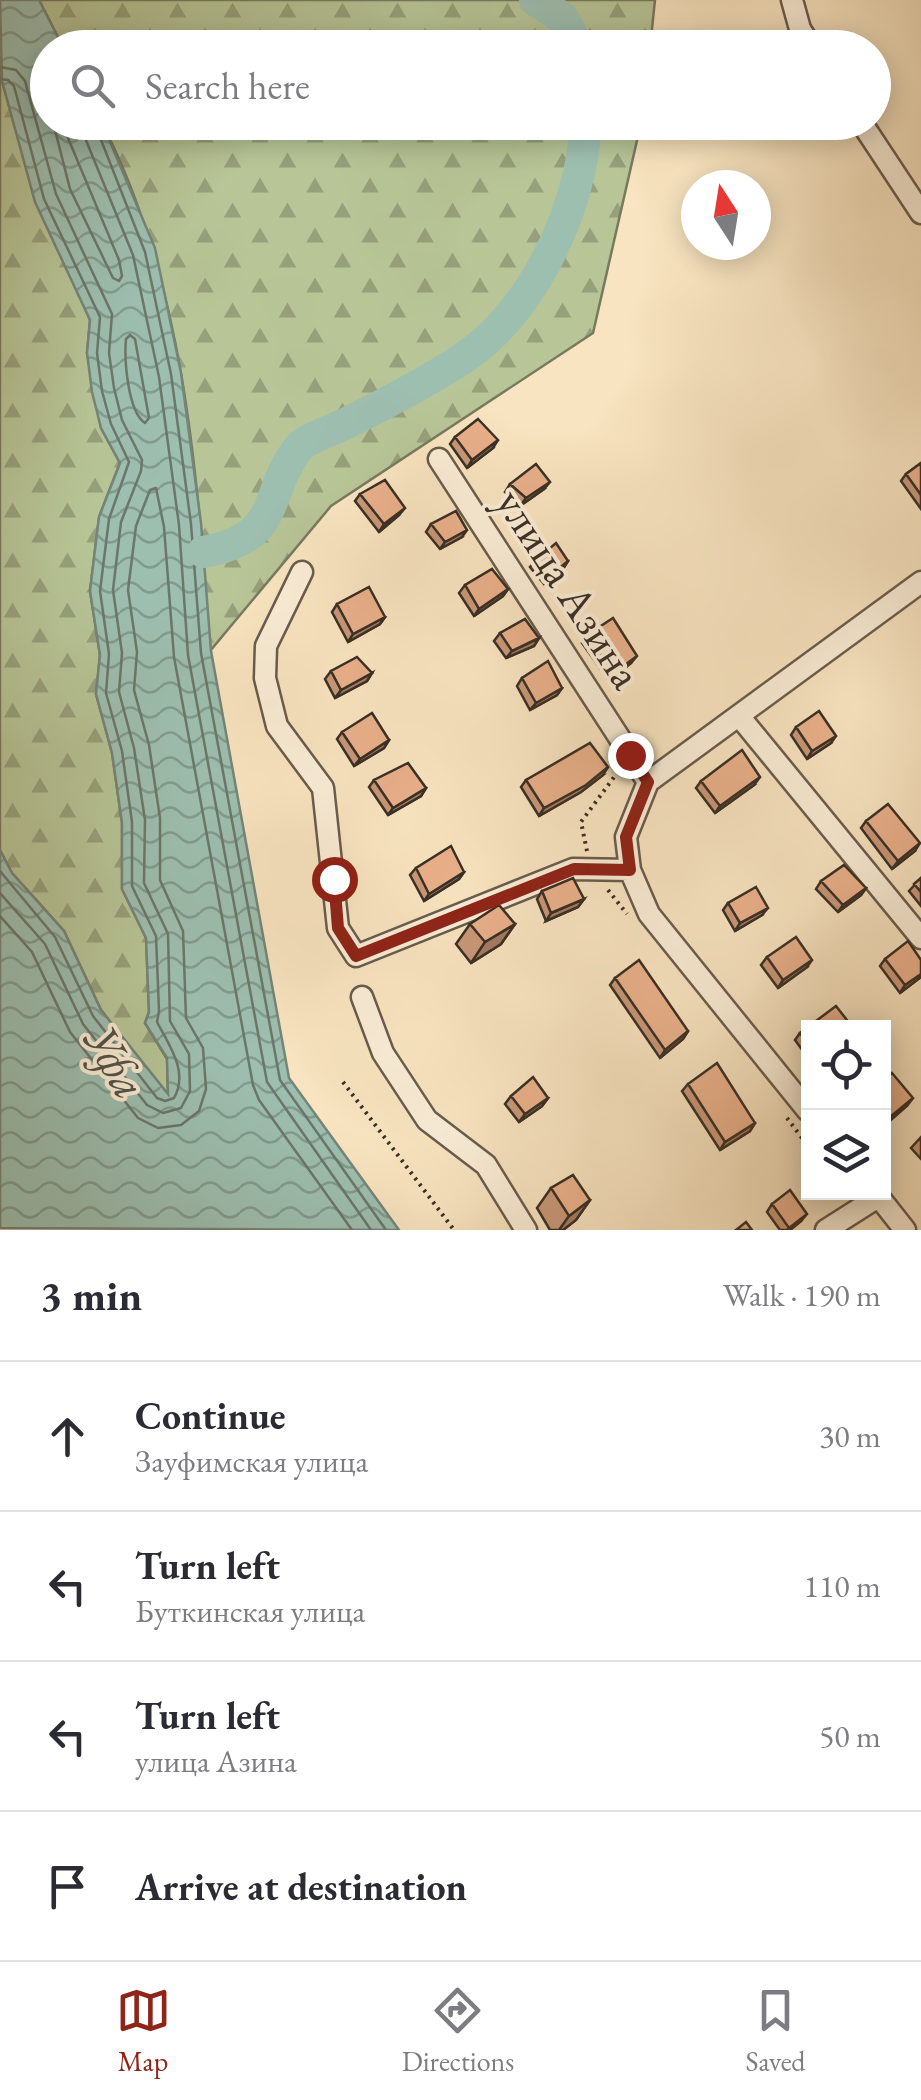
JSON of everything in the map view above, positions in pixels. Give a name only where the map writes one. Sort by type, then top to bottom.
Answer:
[{"type":"street","points":[[792,0],[801,30]]},
{"type":"street","points":[[874,140],[921,213]]},
{"type":"street","name":"улица Азина","points":[[438,460],[648,782]]},
{"type":"street","points":[[302,572],[266,646],[264,678],[277,726],[323,788],[338,928],[356,956],[574,869],[630,870]]},
{"type":"street","points":[[807,1110],[649,914],[630,870],[626,837],[648,782],[921,582]]},
{"type":"street","points":[[739,716],[921,938]]},
{"type":"street","points":[[362,997],[383,1053],[426,1120],[486,1165],[526,1230]]},
{"type":"street","points":[[826,1230],[868,1200]]},
{"type":"street","points":[[881,1200],[905,1230]]},
{"type":"path","points":[[343,1082],[454,1230]]},
{"type":"green space","points":[[39,0],[655,0],[652,30],[54,30]]},
{"type":"green space","points":[[0,55],[2,81],[19,140],[90,320],[87,353],[101,428],[120,463],[99,517],[90,591],[100,655],[96,694],[112,753],[122,823],[122,889],[146,938],[149,1012],[145,1023],[167,1059],[168,1096],[101,1010],[64,931],[12,873],[0,850]]},
{"type":"green space","points":[[110,140],[637,140],[593,333],[331,506],[210,651],[192,448],[182,381],[152,249]]},
{"type":"water","name":"Уфа","points":[[0,0],[39,0],[54,30],[30,30],[30,140],[109,140],[155,248],[181,373],[201,523],[211,651],[289,1078],[399,1230],[0,1228],[0,850],[12,873],[64,931],[101,1010],[168,1094],[167,1058],[145,1023],[149,1012],[146,938],[122,889],[122,823],[112,753],[96,694],[100,655],[90,591],[99,517],[120,463],[101,428],[92,392],[87,353],[90,320],[35,202],[2,81]]},
{"type":"building","points":[[478,419],[498,440],[472,460],[455,437]]},
{"type":"building","points":[[921,463],[921,495],[906,474]]},
{"type":"building","points":[[536,464],[550,482],[526,498],[510,484]]},
{"type":"building","points":[[385,480],[405,508],[384,524],[360,494]]},
{"type":"building","points":[[456,511],[467,530],[445,542],[431,524]]},
{"type":"building","points":[[556,543],[568,561],[549,577],[536,560]]},
{"type":"building","points":[[492,569],[508,589],[479,609],[465,585]]},
{"type":"building","points":[[369,587],[385,617],[353,634],[337,604]]},
{"type":"building","points":[[613,618],[637,656],[614,673],[587,635]]},
{"type":"building","points":[[525,619],[539,638],[512,651],[500,633]]},
{"type":"building","points":[[357,657],[372,673],[341,690],[331,671]]},
{"type":"building","points":[[548,661],[562,688],[536,703],[522,678]]},
{"type":"building","points":[[819,711],[836,736],[812,751],[796,727]]},
{"type":"building","points":[[372,713],[389,740],[360,759],[342,732]]},
{"type":"building","points":[[590,743],[608,767],[586,785],[544,808],[526,780]]},
{"type":"building","points":[[742,750],[760,777],[720,806],[701,781]]},
{"type":"building","points":[[408,763],[426,788],[393,808],[374,780]]},
{"type":"building","points":[[888,804],[920,843],[898,861],[866,821]]},
{"type":"building","points":[[451,846],[464,872],[429,894],[416,868]]},
{"type":"building","points":[[844,865],[866,888],[843,905],[821,881]]},
{"type":"building","points":[[573,878],[584,899],[551,913],[542,891]]},
{"type":"building","points":[[756,887],[768,908],[740,923],[728,903]]},
{"type":"building","points":[[499,905],[515,924],[485,942],[470,924]]},
{"type":"building","points":[[796,937],[812,960],[783,980],[767,957]]},
{"type":"building","points":[[908,941],[921,960],[921,974],[905,985],[885,959]]},
{"type":"building","points":[[639,960],[688,1031],[665,1050],[615,978]]},
{"type":"building","points":[[836,1006],[847,1020],[817,1020]]},
{"type":"building","points":[[717,1063],[755,1123],[725,1142],[688,1084]]},
{"type":"building","points":[[891,1074],[913,1098],[891,1116],[891,1110]]},
{"type":"building","points":[[533,1077],[548,1098],[525,1114],[511,1096]]},
{"type":"building","points":[[573,1175],[590,1200],[569,1216],[551,1188]]},
{"type":"building","points":[[790,1190],[807,1214],[789,1228],[772,1204]]},
{"type":"building","points":[[746,1222],[752,1230],[736,1230]]},
{"type":"waterway","points":[[535,0],[563,18],[569,30]]},
{"type":"waterway","points":[[203,552],[248,536],[260,524],[301,445],[456,363],[508,318],[548,258],[563,224],[575,190],[584,140]]},
{"type":"route","points":[[334,879],[338,928],[356,956],[574,869],[630,870],[626,837],[648,782],[630,755]]}]
